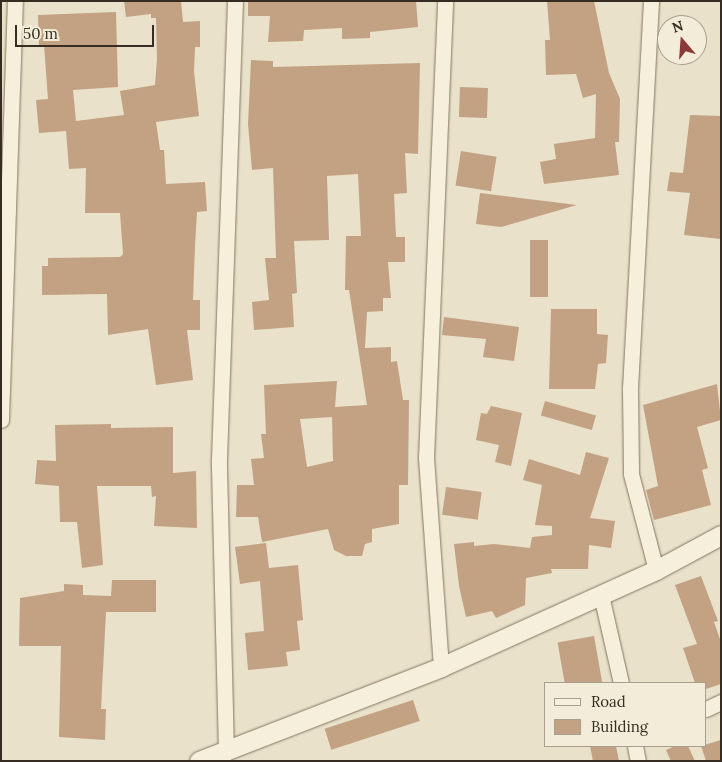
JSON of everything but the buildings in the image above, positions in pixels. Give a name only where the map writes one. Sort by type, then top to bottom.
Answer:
[{"type":"street","points":[[1,420],[15,1]]},
{"type":"street","points":[[226,753],[218,459],[235,1]]},
{"type":"street","points":[[442,667],[426,458],[445,1]]},
{"type":"street","points":[[650,1],[630,389],[632,474],[656,570]]},
{"type":"street","points":[[199,761],[226,753],[442,667],[656,570],[721,535]]},
{"type":"street","points":[[601,594],[621,682]]},
{"type":"street","points":[[707,709],[721,702]]},
{"type":"street","points":[[635,747],[638,761]]}]
